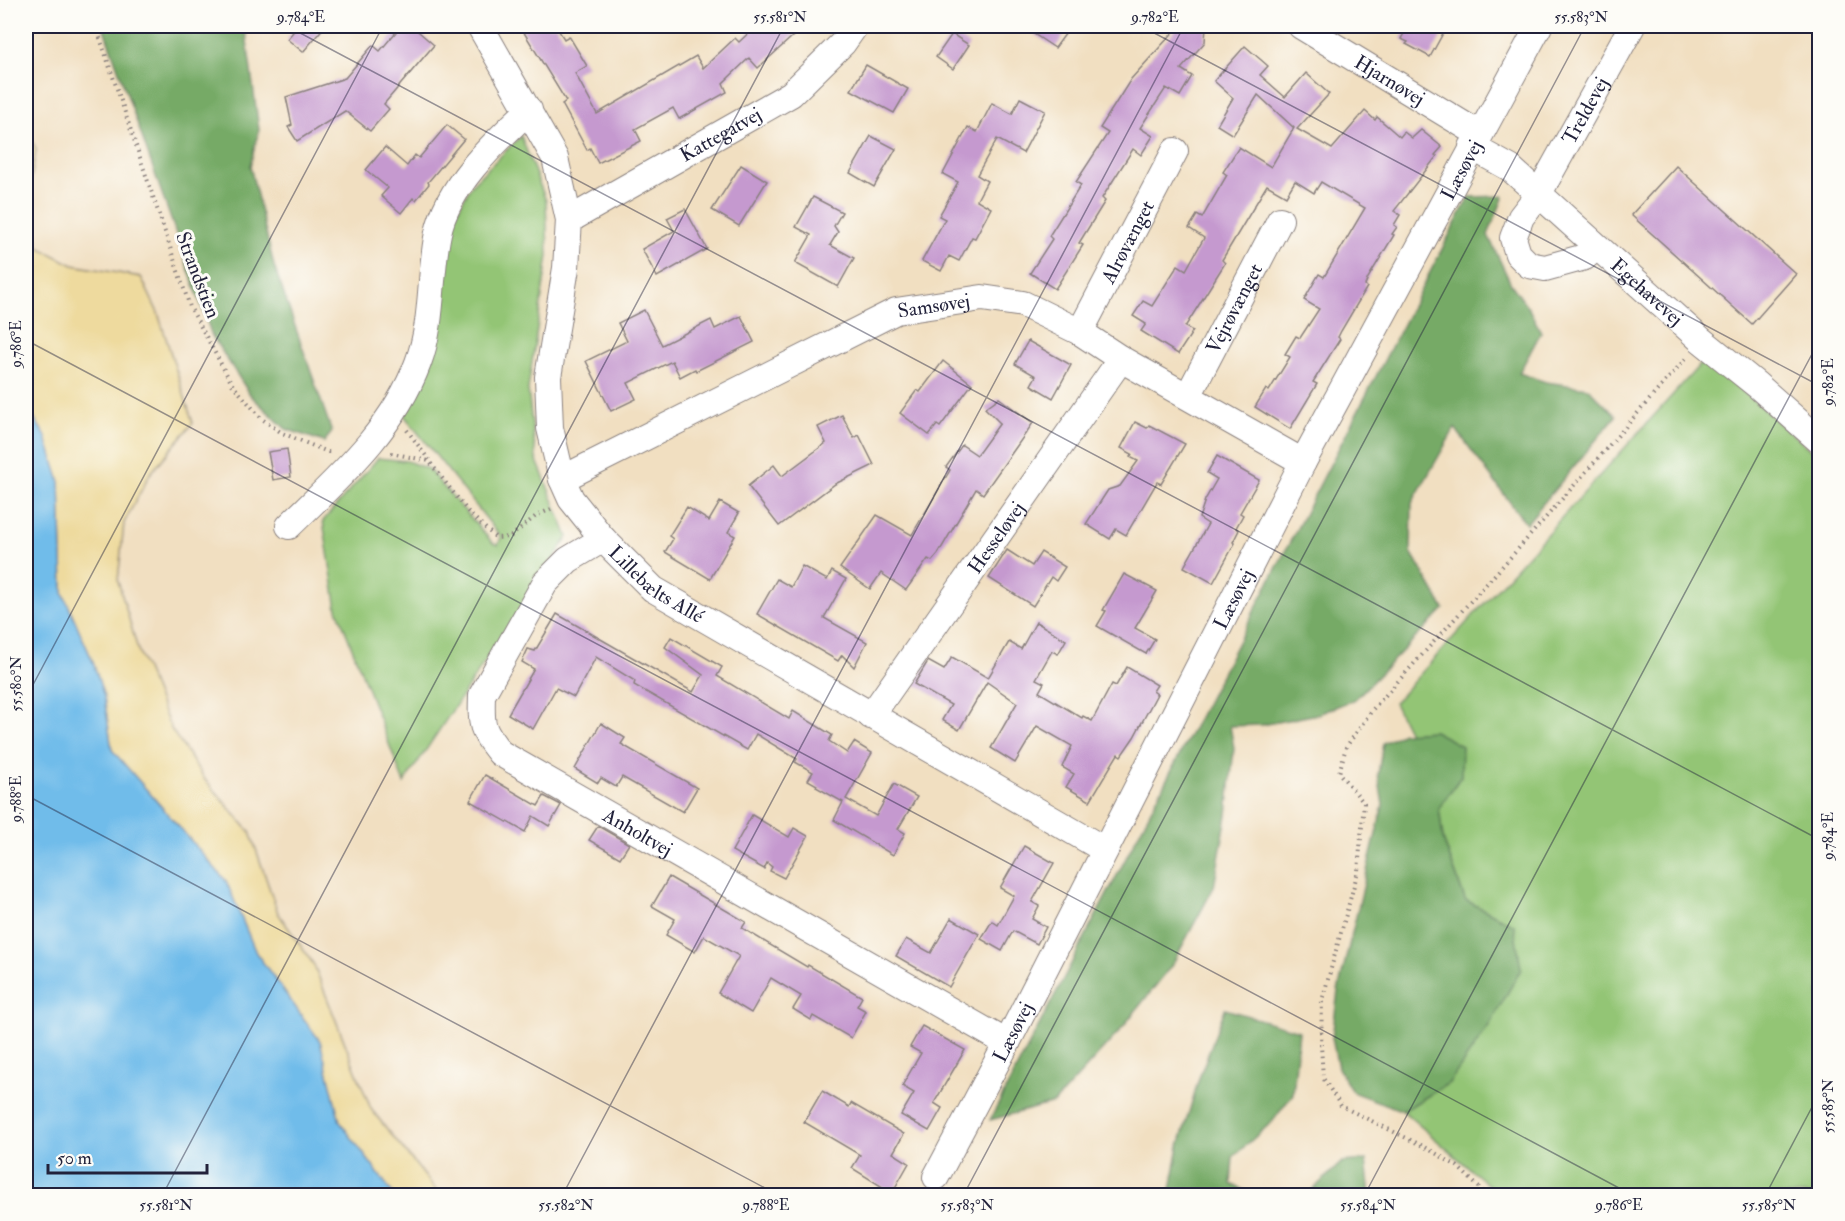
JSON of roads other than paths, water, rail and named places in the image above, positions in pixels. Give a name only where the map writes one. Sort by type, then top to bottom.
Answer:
[{"type":"street","name":"Lillebælts Allé","points":[[480,26],[555,158],[569,220],[566,268],[548,377],[550,428],[567,489],[603,539],[653,589],[1105,850]]},
{"type":"street","name":"Kattegatvej","points":[[569,220],[791,94],[843,43],[855,26]]},
{"type":"street","name":"Hjarnøvej","points":[[1301,26],[1475,141]]},
{"type":"street","name":"Læsøvej","points":[[936,1177],[1007,1043],[1303,462],[1539,26]]},
{"type":"street","name":"Treldevej","points":[[1596,247],[1585,257],[1545,268],[1528,265],[1518,254],[1513,238],[1521,217],[1538,195],[1632,26]]},
{"type":"street","points":[[289,526],[364,452],[396,408],[419,362],[428,324],[438,231],[451,198],[493,143],[529,110]]},
{"type":"street","name":"Egehavevej","points":[[1475,141],[1510,168],[1701,340],[1757,385],[1820,441]]},
{"type":"street","name":"Alrøvænget","points":[[1080,332],[1175,151]]},
{"type":"street","name":"Vejrøvænget","points":[[1188,396],[1280,220]]},
{"type":"street","name":"Samsøvej","points":[[567,489],[896,311],[982,298],[1023,304],[1080,332],[1121,358],[1303,462]]},
{"type":"street","name":"Hesseløvej","points":[[871,716],[1121,358]]},
{"type":"street","name":"Anholtvej","points":[[603,539],[568,560],[545,583],[482,695],[481,716],[485,734],[500,753],[1007,1043]]},
{"type":"water","points":[[26,407],[45,435],[60,482],[63,593],[93,662],[104,697],[112,750],[226,881],[256,953],[320,1041],[340,1122],[394,1195],[26,1195]]}]
